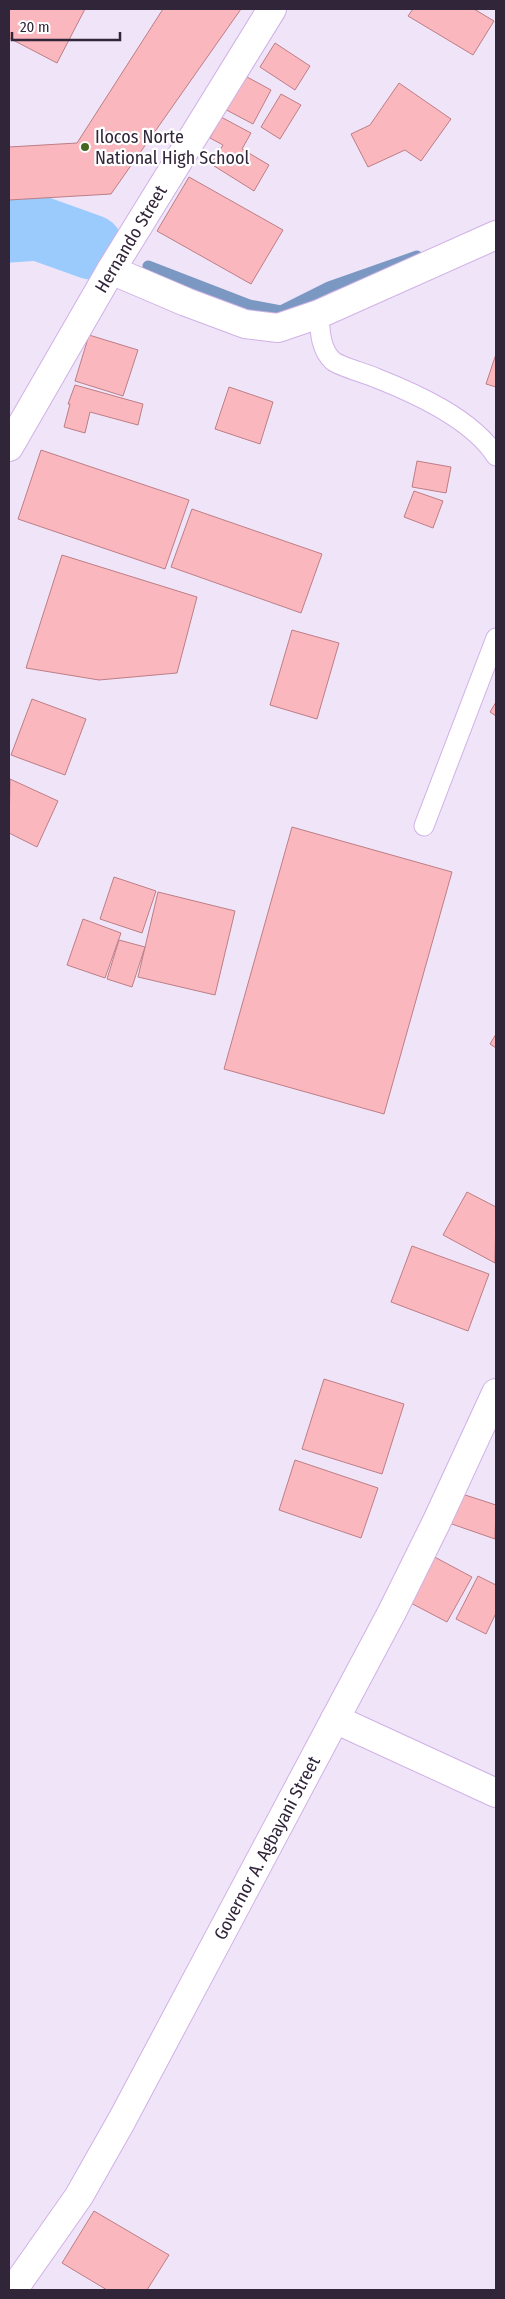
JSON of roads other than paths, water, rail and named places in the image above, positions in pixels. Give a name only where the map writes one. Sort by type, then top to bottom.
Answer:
[{"type":"street","name":"Hernando Street","points":[[9,447],[111,270],[272,9]]},
{"type":"street","points":[[111,270],[186,302],[245,324],[278,328],[319,314],[496,235]]},
{"type":"street","name":"Governor A. Agbayani Street","points":[[13,2290],[79,2196],[122,2120],[392,1612],[436,1523],[496,1393]]},
{"type":"street","points":[[335,1719],[496,1793]]},
{"type":"lane","points":[[319,314],[322,343],[333,361],[386,382],[444,410],[487,442],[496,456]]},
{"type":"lane","points":[[424,826],[496,638]]},
{"type":"waterway","points":[[9,230],[38,228],[91,247]]},
{"type":"waterway","points":[[148,266],[249,305],[281,311],[329,287],[417,256]]},
{"type":"place","name":"Ilocos Norte National High School","points":[[85,147]]}]
